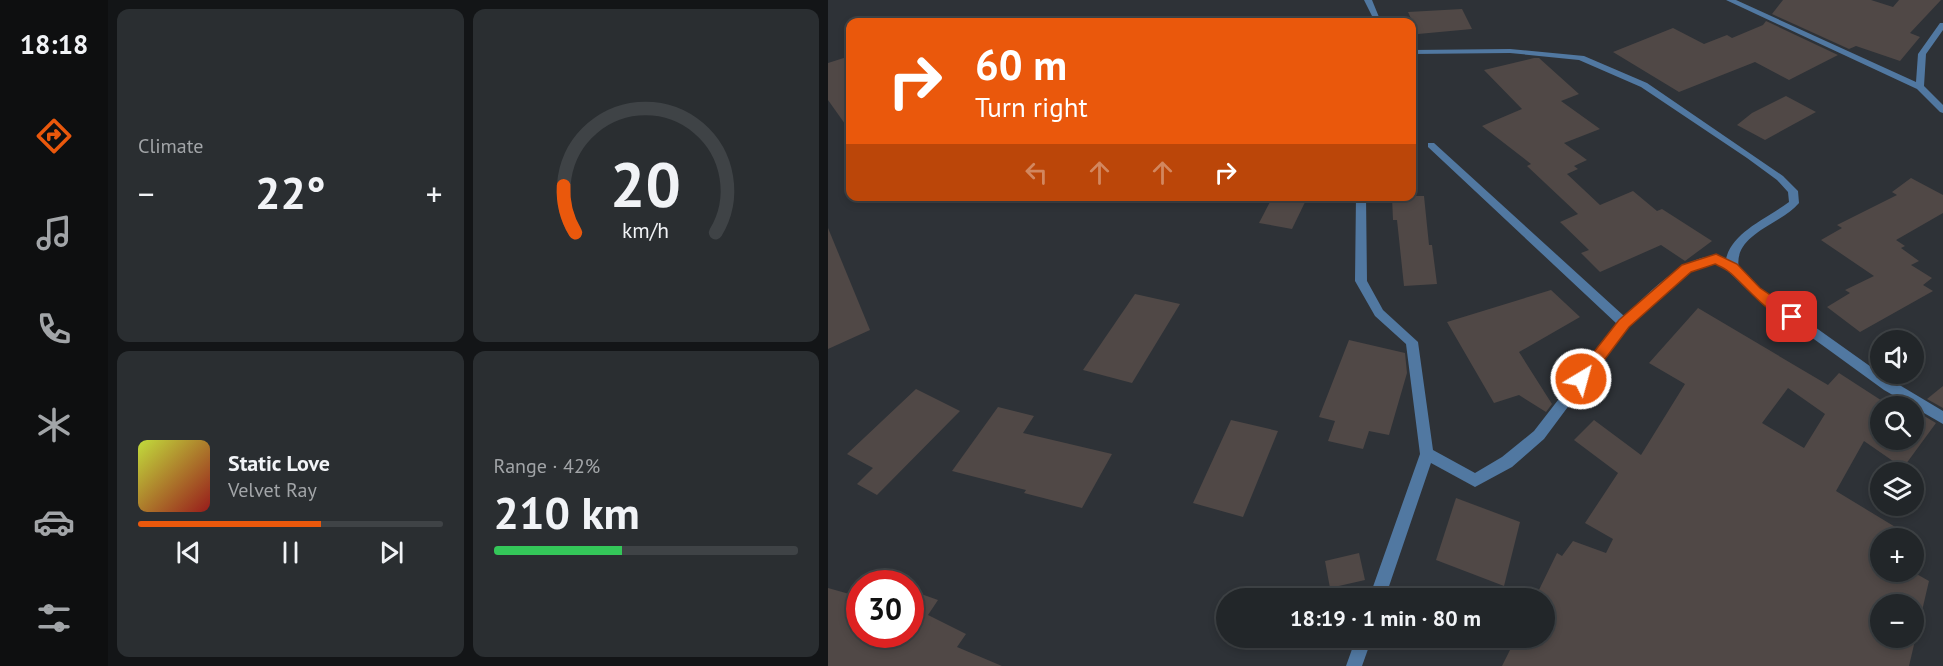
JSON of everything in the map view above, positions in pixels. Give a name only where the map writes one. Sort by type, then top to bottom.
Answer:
[{"type":"street","points":[[1368,0],[1376,18]]},
{"type":"street","points":[[1730,0],[1920,87],[1943,110]]},
{"type":"street","points":[[1920,87],[1922,54],[1943,26]]},
{"type":"street","points":[[1416,52],[1510,51],[1581,58],[1644,85],[1750,156],[1780,178],[1793,191],[1794,203],[1767,224],[1745,235],[1733,254],[1733,267]]},
{"type":"street","points":[[1431,145],[1624,323]]},
{"type":"street","points":[[1361,201],[1361,281],[1379,313],[1412,342],[1427,454],[1380,588]]},
{"type":"street","points":[[1427,454],[1475,480],[1508,462],[1539,435],[1624,323],[1686,268],[1716,259],[1733,267],[1756,291],[1889,386],[1943,418]]},
{"type":"street","points":[[1354,666],[1360,648]]},
{"type":"building","points":[[1783,0],[1871,0],[1893,7],[1899,0],[1941,0],[1910,33],[1920,37],[1900,61],[1856,46],[1849,49],[1772,14]]},
{"type":"building","points":[[1462,9],[1472,29],[1418,34],[1416,18],[1411,18],[1408,12]]},
{"type":"building","points":[[1766,21],[1838,55],[1789,80],[1755,62],[1679,92],[1613,52],[1673,28],[1704,44],[1727,35],[1732,38],[1763,25]]},
{"type":"building","points":[[846,57],[846,125],[828,100],[828,63]]},
{"type":"building","points":[[1539,58],[1579,94],[1561,101],[1600,129],[1564,143],[1587,160],[1574,166],[1578,169],[1567,174],[1600,205],[1633,191],[1657,211],[1662,209],[1712,241],[1685,261],[1661,245],[1600,272],[1581,253],[1589,250],[1560,222],[1578,214],[1527,166],[1531,164],[1482,126],[1522,109],[1484,70]]},
{"type":"building","points":[[1786,96],[1816,112],[1765,140],[1737,125],[1752,113]]},
{"type":"building","points":[[1911,178],[1943,195],[1943,213],[1896,240],[1905,246],[1901,248],[1919,261],[1911,265],[1932,278],[1923,285],[1933,291],[1860,332],[1827,307],[1850,293],[1845,290],[1874,276],[1821,240],[1842,228],[1837,225],[1897,195],[1892,192]]},
{"type":"building","points":[[1416,196],[1424,196],[1429,245],[1432,245],[1437,284],[1404,286],[1397,220],[1393,220],[1392,201],[1416,201]]},
{"type":"building","points":[[1270,201],[1306,201],[1292,229],[1259,223]]},
{"type":"building","points":[[828,228],[870,330],[828,349]]},
{"type":"building","points":[[1551,290],[1580,317],[1519,352],[1552,404],[1546,412],[1519,395],[1494,403],[1447,322]]},
{"type":"building","points":[[1135,294],[1180,304],[1132,383],[1083,370]]},
{"type":"building","points":[[1698,308],[1828,385],[1839,373],[1875,396],[1870,396],[1870,445],[1864,441],[1836,491],[1870,512],[1870,516],[1877,516],[1897,528],[1870,528],[1870,582],[1924,582],[1924,578],[1929,581],[1924,602],[1924,594],[1870,594],[1870,648],[1913,648],[1909,666],[1502,666],[1511,648],[1555,648],[1555,588],[1540,588],[1557,553],[1562,556],[1573,541],[1606,553],[1613,539],[1585,523],[1618,473],[1574,440],[1594,420],[1641,455],[1685,384],[1649,363]],"holes":[[[1788,388],[1825,414],[1804,448],[1762,423]]]},
{"type":"building","points":[[1349,340],[1405,353],[1407,373],[1389,435],[1369,431],[1363,449],[1328,441],[1335,421],[1319,417]]},
{"type":"building","points":[[1943,386],[1943,408],[1927,399]]},
{"type":"building","points":[[916,389],[960,411],[877,495],[857,484],[873,468],[847,454]]},
{"type":"building","points":[[998,407],[1034,416],[1023,433],[1112,454],[1082,508],[1024,493],[1026,490],[952,471]]},
{"type":"building","points":[[1924,416],[1936,423],[1924,439]]},
{"type":"building","points":[[1231,420],[1278,431],[1243,517],[1193,503]]},
{"type":"building","points":[[1877,450],[1916,450],[1907,462],[1894,462]]},
{"type":"building","points":[[1456,498],[1520,522],[1504,586],[1436,560]]},
{"type":"building","points":[[1359,553],[1365,580],[1330,588],[1325,561]]},
{"type":"building","points":[[828,588],[846,593],[846,648],[924,648],[924,595],[938,600],[928,615],[966,634],[957,647],[1002,666],[828,666]]},
{"type":"route","points":[[1581,379],[1624,323],[1686,268],[1716,259],[1733,267],[1736,273],[1756,291],[1792,317]]}]
